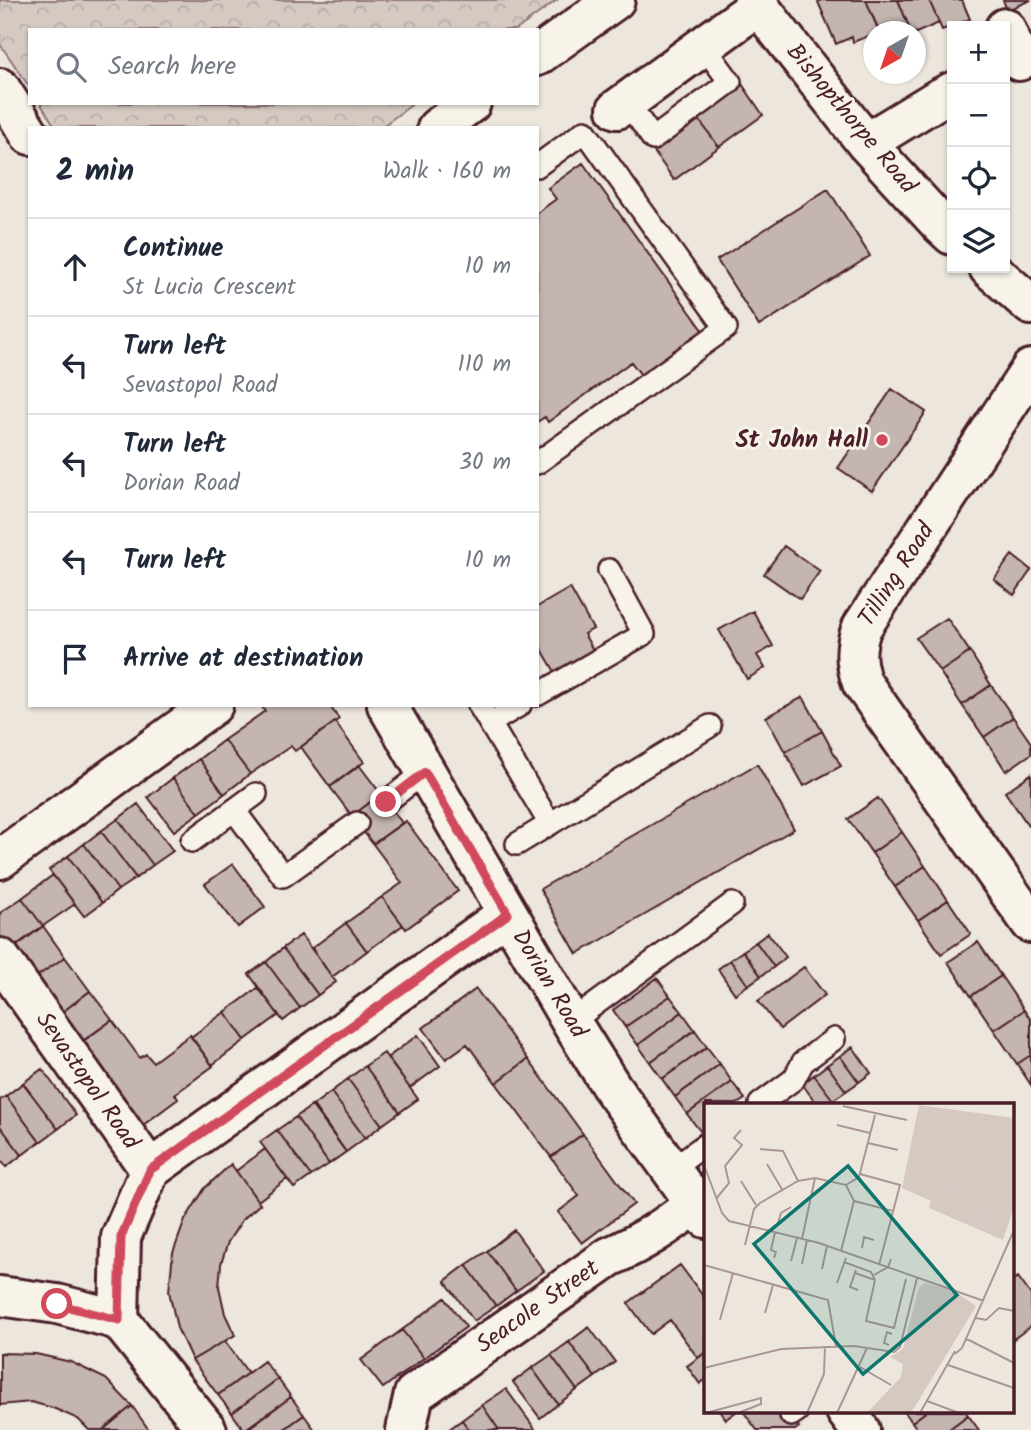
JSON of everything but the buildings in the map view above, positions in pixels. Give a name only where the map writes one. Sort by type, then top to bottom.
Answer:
[{"type":"street","points":[[539,55],[615,0]]},
{"type":"street","points":[[993,0],[1013,48]]},
{"type":"street","points":[[622,106],[704,46],[756,3]]},
{"type":"street","name":"Bishopthorpe Road","points":[[756,3],[866,143],[947,230]]},
{"type":"street","points":[[0,88],[28,132]]},
{"type":"street","points":[[866,143],[947,94]]},
{"type":"street","points":[[440,126],[468,105]]},
{"type":"street","points":[[995,273],[1031,305]]},
{"type":"street","name":"Tilling Road","points":[[1031,369],[862,627],[855,654],[862,683],[1031,923]]},
{"type":"street","points":[[0,859],[210,707]]},
{"type":"street","name":"Dorian Road","points":[[388,707],[571,1022],[611,1086],[700,1211]]},
{"type":"street","name":"Sevastopol Road","points":[[119,1320],[121,1237],[150,1170],[508,914]]},
{"type":"street","name":"Sevastopol Road","points":[[0,958],[150,1170]]},
{"type":"street","name":"Seacole Street","points":[[406,1430],[414,1394],[609,1257],[700,1211]]},
{"type":"street","points":[[0,1296],[57,1304],[119,1320],[207,1430]]},
{"type":"street","points":[[847,1412],[860,1430]]},
{"type":"lane","points":[[539,165],[584,131],[726,328],[539,462]]},
{"type":"lane","points":[[539,694],[644,634],[609,570]]},
{"type":"lane","points":[[512,707],[484,714],[550,824]]},
{"type":"lane","points":[[517,844],[710,726]]},
{"type":"lane","points":[[386,802],[425,772]]},
{"type":"lane","points":[[192,841],[256,794]]},
{"type":"lane","points":[[234,810],[283,876],[357,823]]},
{"type":"lane","points":[[571,1022],[732,904]]},
{"type":"lane","points":[[761,1103],[794,1079],[803,1062],[834,1039]]},
{"type":"lane","points":[[670,1170],[704,1145]]},
{"type":"green space","points":[[0,0],[557,0],[519,28],[28,28],[28,85],[0,44]]},
{"type":"green space","points":[[41,105],[411,105],[383,126],[55,126]]},
{"type":"place","name":"St John Hall","points":[[882,440]]},
{"type":"route","points":[[57,1304],[119,1320],[121,1237],[150,1170],[508,914],[425,772],[386,802]]}]
